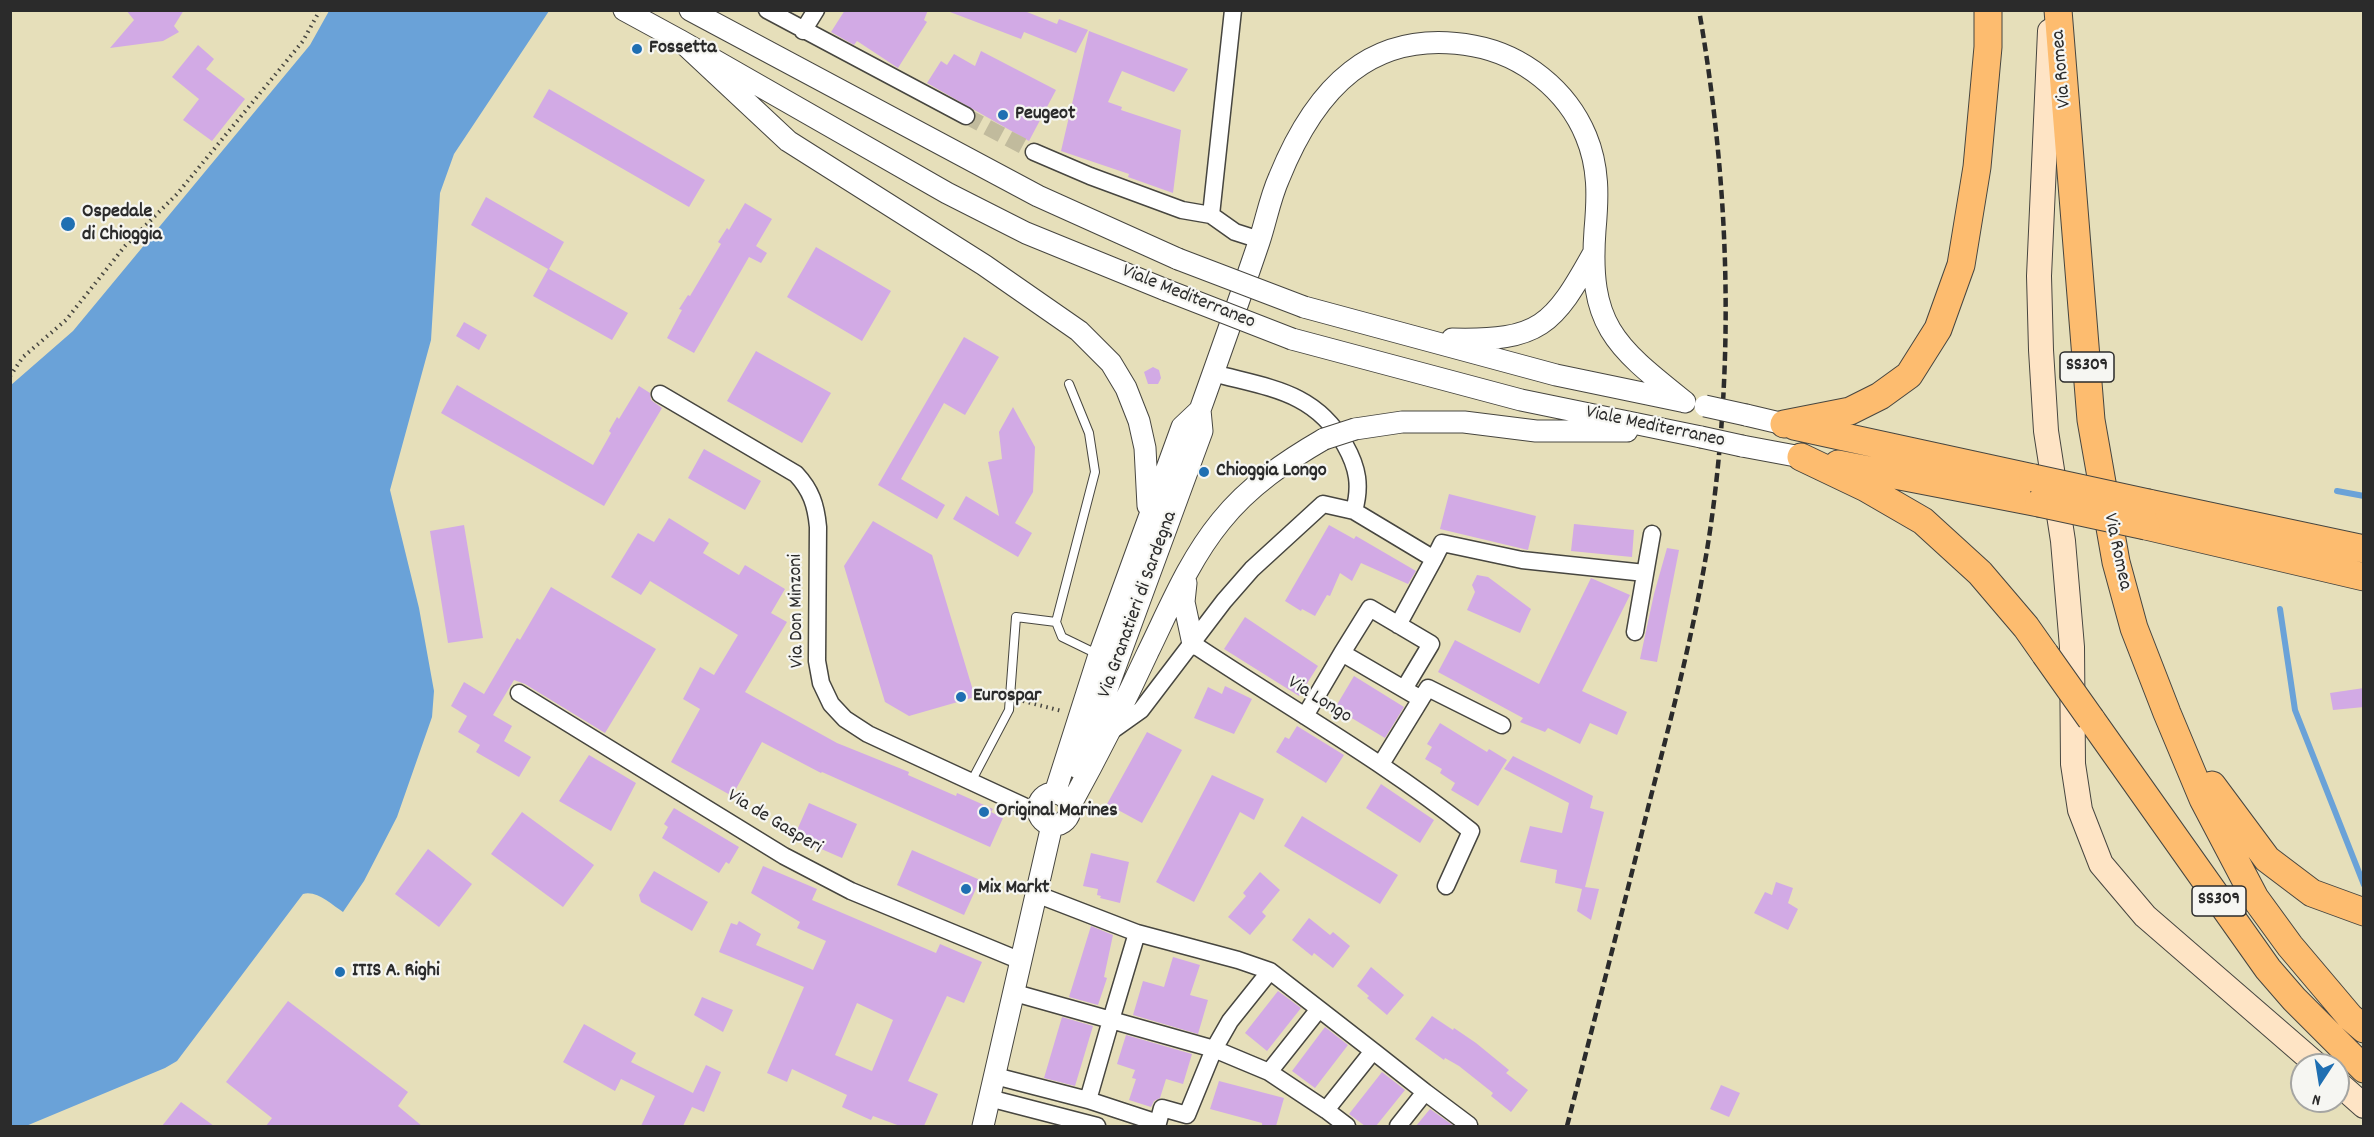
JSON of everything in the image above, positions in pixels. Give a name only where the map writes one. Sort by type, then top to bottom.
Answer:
[{"type":"main road","points":[[1784,423],[1850,411],[1880,396],[1909,375],[1938,329],[1960,265],[1977,168],[1988,47],[1989,10]]},
{"type":"main road","points":[[2051,10],[2039,276],[2041,350],[2046,431],[2063,541],[2072,647],[2073,764],[2080,810],[2101,864],[2145,916],[2303,1053]]},
{"type":"main road","name":"Via Romea","points":[[2058,10],[2091,420],[2116,562],[2134,628],[2166,713],[2203,799],[2255,898],[2289,946],[2350,1017],[2364,1029]]},
{"type":"main road","points":[[1784,423],[2036,491],[2147,514],[2364,549]]},
{"type":"main road","points":[[1801,457],[2036,491]]},
{"type":"main road","name":"SS309","points":[[1801,457],[1866,488],[1923,521],[1980,573],[2026,627],[2268,969],[2294,999],[2364,1069]]},
{"type":"main road","points":[[2147,514],[2364,577]]},
{"type":"main road","name":"SS309","points":[[2166,713],[2220,798],[2267,859],[2312,893],[2364,912]]},
{"type":"main road","points":[[2350,1094],[2364,1106]]},
{"type":"street","name":"Viale Mediterraneo","points":[[624,10],[946,193],[1026,232],[1292,339],[1521,400],[1801,457]]},
{"type":"street","name":"Viale Mediterraneo","points":[[690,10],[1038,196],[1178,259],[1304,307],[1556,375],[1784,423]]},
{"type":"street","points":[[766,10],[966,116]]},
{"type":"street","points":[[803,31],[816,10]]},
{"type":"street","points":[[1211,215],[1233,10]]},
{"type":"street","points":[[681,41],[788,141],[1041,304],[1079,331],[1111,363],[1126,388],[1145,448],[1148,523]]},
{"type":"street","name":"Via Granatieri di Sardegna","points":[[1063,799],[1119,662],[1202,432],[1200,410],[1260,240],[1278,179],[1302,129],[1317,106],[1340,80],[1364,62],[1391,50],[1416,43],[1447,41],[1482,47],[1509,57],[1540,76],[1559,93],[1586,134],[1595,162],[1598,196],[1594,252],[1597,302],[1603,319],[1620,346],[1644,369],[1695,404]]},
{"type":"street","points":[[1034,152],[1090,176],[1182,210],[1211,215],[1235,232],[1260,240]]},
{"type":"street","points":[[1414,338],[1490,340],[1523,333],[1542,325],[1571,294],[1594,252]]},
{"type":"street","points":[[1213,373],[1299,398],[1316,408],[1336,429],[1353,459],[1360,492],[1354,511]]},
{"type":"street","name":"Via Don Minzoni","points":[[660,394],[796,474],[807,486],[816,505],[818,527],[817,661],[821,683],[831,704],[845,719],[868,734],[1039,813],[1047,821]]},
{"type":"street","name":"Via Granatieri di Sardegna","points":[[1063,799],[1098,655],[1182,427],[1200,410]]},
{"type":"street","points":[[983,1126],[1036,894],[1047,821],[1038,811],[1039,804],[1048,794],[1063,799],[1110,732],[1188,569],[1221,520],[1252,488],[1286,461],[1324,439],[1355,429],[1402,422],[1464,422],[1536,431],[1668,431]]},
{"type":"street","points":[[1110,732],[1141,710],[1224,601],[1252,569],[1323,504],[1354,511],[1434,559]]},
{"type":"street","points":[[1635,632],[1652,534]]},
{"type":"street","points":[[1398,625],[1442,543],[1522,560],[1645,573]]},
{"type":"street","points":[[1188,569],[1184,602],[1193,644]]},
{"type":"street","points":[[1305,716],[1370,608],[1431,644],[1404,689]]},
{"type":"street","name":"Via Longo","points":[[1193,644],[1381,764],[1424,793],[1472,831],[1446,886]]},
{"type":"street","points":[[1342,653],[1421,699]]},
{"type":"street","points":[[1381,764],[1428,687],[1502,725]]},
{"type":"street","name":"Via de Gasperi","points":[[519,693],[784,856],[851,891],[1021,961]]},
{"type":"street","points":[[1036,894],[1137,933],[1270,971],[1469,1125],[1467,1126]]},
{"type":"street","points":[[1088,1100],[1137,933]]},
{"type":"street","points":[[995,1076],[1088,1100],[1158,1123],[1162,1107],[1187,1115],[1214,1049],[1230,1021],[1270,971]]},
{"type":"street","points":[[1015,993],[1214,1049],[1269,1072],[1347,1126]]},
{"type":"street","points":[[1269,1072],[1319,1008]]},
{"type":"street","points":[[1326,1110],[1373,1051]]},
{"type":"street","points":[[1398,1126],[1425,1092]]},
{"type":"street","points":[[989,1098],[1097,1126]]},
{"type":"lane","points":[[1069,384],[1089,433],[1095,472],[1056,622],[1062,637],[1098,655],[1119,662]]},
{"type":"lane","points":[[971,782],[1009,710],[1017,617],[1056,622]]},
{"type":"path","points":[[10,376],[23,357],[66,321],[125,246],[184,185],[303,41],[320,10]]},
{"type":"water","points":[[329,11],[549,11],[454,154],[440,193],[431,340],[390,490],[419,608],[434,691],[432,717],[397,817],[364,881],[343,912],[319,896],[303,894],[177,1061],[26,1126],[11,1126],[11,385],[73,331],[310,45]]},
{"type":"building","points":[[126,10],[184,10],[174,26],[179,32],[163,41],[110,48],[134,20]]},
{"type":"building","points":[[845,10],[928,10],[924,20],[927,22],[898,68],[857,41],[854,45],[831,32]]},
{"type":"building","points":[[951,10],[1022,10],[1057,24],[1059,19],[1088,30],[1076,53],[1024,32],[1021,39],[950,12]]},
{"type":"building","points":[[1089,31],[1188,69],[1174,92],[1122,71],[1108,102],[1122,107],[1121,110],[1181,130],[1173,193],[1128,177],[1129,174],[1061,151]]},
{"type":"building","points":[[198,45],[214,59],[206,69],[245,99],[212,141],[183,120],[199,99],[172,77]]},
{"type":"building","points":[[981,51],[1056,90],[1029,141],[927,83],[941,61],[947,65],[954,54],[975,66]]},
{"type":"building","points":[[549,89],[705,180],[689,207],[533,117]]},
{"type":"building","points":[[486,197],[564,242],[549,269],[628,313],[612,340],[533,296],[548,269],[471,225]]},
{"type":"building","points":[[745,203],[772,219],[756,246],[767,253],[761,263],[749,257],[694,353],[667,338],[682,310],[679,309],[688,295],[690,296],[721,244],[718,242],[727,228],[729,230]]},
{"type":"building","points":[[816,247],[891,291],[862,341],[787,297]]},
{"type":"building","points":[[464,322],[487,335],[479,350],[456,336]]},
{"type":"building","points":[[964,337],[999,357],[965,415],[944,403],[901,479],[945,505],[937,519],[878,485]]},
{"type":"building","points":[[756,351],[831,393],[802,443],[727,401]]},
{"type":"building","points":[[1153,367],[1159,370],[1161,378],[1158,384],[1148,384],[1144,372]]},
{"type":"building","points":[[457,385],[593,465],[617,417],[619,419],[639,386],[650,393],[651,400],[662,408],[604,506],[441,413]]},
{"type":"building","points":[[1013,407],[1035,447],[1033,492],[1015,523],[1032,533],[1018,557],[953,519],[966,496],[999,516],[988,462],[1002,459],[999,432]]},
{"type":"building","points":[[704,449],[761,481],[745,510],[688,478]]},
{"type":"building","points":[[1449,494],[1536,516],[1528,550],[1440,529]]},
{"type":"building","points":[[669,518],[709,543],[703,553],[739,575],[745,565],[785,589],[771,613],[787,622],[745,692],[837,743],[909,772],[908,775],[956,796],[957,793],[993,809],[991,812],[1003,818],[990,847],[821,773],[762,742],[732,796],[671,762],[700,709],[683,699],[700,667],[714,675],[738,635],[650,581],[641,595],[611,577],[638,533],[654,542]]},
{"type":"building","points":[[873,521],[932,555],[975,697],[909,716],[885,702],[844,566]]},
{"type":"building","points":[[1574,524],[1634,530],[1632,557],[1571,551]]},
{"type":"building","points":[[464,525],[483,638],[448,643],[430,531]]},
{"type":"building","points":[[1329,525],[1354,539],[1356,536],[1416,571],[1408,584],[1361,563],[1352,581],[1340,573],[1330,596],[1327,595],[1315,616],[1285,601]]},
{"type":"building","points":[[1667,548],[1679,550],[1657,662],[1640,659]]},
{"type":"building","points":[[1477,575],[1488,577],[1531,609],[1520,633],[1467,610],[1475,592],[1472,585]]},
{"type":"building","points":[[1591,578],[1630,595],[1582,691],[1627,712],[1617,735],[1590,723],[1580,744],[1548,728],[1545,732],[1520,722],[1523,718],[1438,672],[1455,640],[1539,684]]},
{"type":"building","points":[[551,587],[656,649],[605,733],[525,684],[514,680],[493,715],[512,726],[504,741],[531,757],[519,777],[476,752],[480,745],[458,732],[467,716],[451,706],[464,682],[484,694],[517,638],[520,640]]},
{"type":"building","points":[[1245,617],[1318,666],[1299,696],[1224,649]]},
{"type":"building","points":[[1354,676],[1404,707],[1385,738],[1335,708]]},
{"type":"building","points":[[1225,686],[1252,699],[1234,734],[1194,718],[1208,687],[1222,694]]},
{"type":"building","points":[[2364,688],[2364,707],[2333,710],[2330,693]]},
{"type":"building","points":[[1440,723],[1487,752],[1489,749],[1507,760],[1478,806],[1451,790],[1455,783],[1440,773],[1442,769],[1425,759],[1432,747],[1427,744]]},
{"type":"building","points":[[1297,726],[1344,755],[1326,783],[1276,752],[1285,737],[1289,739]]},
{"type":"building","points":[[1147,732],[1182,750],[1142,823],[1107,804]]},
{"type":"building","points":[[589,755],[636,783],[611,831],[559,801]]},
{"type":"building","points":[[1513,756],[1593,796],[1590,808],[1604,812],[1585,887],[1599,889],[1591,920],[1577,911],[1582,889],[1555,883],[1557,870],[1520,862],[1530,826],[1562,833],[1569,803],[1504,769]]},
{"type":"building","points":[[1212,775],[1264,799],[1254,820],[1240,812],[1194,902],[1156,882]]},
{"type":"building","points":[[1381,784],[1434,820],[1420,843],[1366,808]]},
{"type":"building","points":[[809,803],[857,824],[842,858],[794,837]]},
{"type":"building","points":[[674,808],[739,847],[729,864],[726,862],[719,873],[662,838],[668,827],[664,824]]},
{"type":"building","points":[[522,812],[594,865],[563,907],[491,854]]},
{"type":"building","points":[[1302,816],[1398,875],[1380,904],[1284,846]]},
{"type":"building","points":[[428,849],[472,884],[439,927],[395,894]]},
{"type":"building","points":[[912,850],[980,880],[964,915],[897,885]]},
{"type":"building","points":[[1091,853],[1129,862],[1120,903],[1100,898],[1101,896],[1097,895],[1098,889],[1083,886]]},
{"type":"building","points":[[763,866],[817,889],[812,900],[936,953],[940,944],[982,962],[964,1003],[947,996],[908,1081],[938,1094],[924,1126],[900,1126],[873,1116],[871,1120],[842,1107],[847,1095],[792,1069],[787,1082],[767,1073],[804,987],[719,952],[731,923],[737,925],[739,921],[761,934],[756,945],[813,970],[826,941],[797,928],[800,922],[751,893]],"holes":[[[857,1003],[893,1020],[872,1071],[835,1055]]]},
{"type":"building","points":[[654,871],[708,902],[692,931],[641,902],[639,895]]},
{"type":"building","points":[[1260,872],[1280,890],[1262,912],[1266,916],[1250,935],[1228,917],[1246,896],[1243,893]]},
{"type":"building","points":[[1776,882],[1793,888],[1788,903],[1798,909],[1788,930],[1754,913],[1765,892],[1772,895]]},
{"type":"building","points":[[1309,918],[1330,935],[1333,932],[1350,946],[1333,968],[1314,953],[1312,956],[1292,940]]},
{"type":"building","points":[[1091,926],[1113,935],[1104,977],[1107,978],[1098,1005],[1069,997]]},
{"type":"building","points":[[1173,957],[1200,965],[1190,995],[1208,1000],[1198,1034],[1133,1015],[1143,981],[1164,987]]},
{"type":"building","points":[[1371,967],[1404,995],[1387,1015],[1357,986]]},
{"type":"building","points":[[1278,991],[1301,1008],[1267,1051],[1245,1033]]},
{"type":"building","points":[[702,997],[733,1010],[723,1032],[694,1015]]},
{"type":"building","points":[[288,1001],[408,1092],[398,1106],[422,1126],[266,1126],[272,1118],[226,1082]]},
{"type":"building","points":[[1432,1016],[1476,1043],[1509,1070],[1506,1073],[1528,1090],[1511,1112],[1491,1096],[1493,1093],[1459,1066],[1445,1058],[1444,1060],[1415,1039]]},
{"type":"building","points":[[1062,1017],[1093,1026],[1075,1086],[1044,1078]]},
{"type":"building","points":[[584,1024],[636,1053],[631,1062],[693,1093],[706,1065],[721,1072],[704,1112],[692,1107],[683,1126],[641,1126],[655,1096],[621,1079],[615,1091],[563,1062]]},
{"type":"building","points":[[1325,1027],[1348,1045],[1315,1088],[1292,1071]]},
{"type":"building","points":[[1126,1035],[1192,1054],[1183,1084],[1166,1079],[1160,1098],[1154,1101],[1151,1107],[1129,1100],[1136,1079],[1132,1078],[1135,1070],[1117,1064]]},
{"type":"building","points":[[1382,1072],[1405,1090],[1376,1126],[1365,1126],[1349,1114]]},
{"type":"building","points":[[1219,1081],[1284,1098],[1276,1126],[1262,1126],[1262,1123],[1210,1109]]},
{"type":"building","points":[[1721,1085],[1740,1093],[1729,1117],[1710,1109]]},
{"type":"building","points":[[181,1102],[214,1126],[162,1126]]},
{"type":"building","points":[[1430,1109],[1454,1126],[1416,1126]]},
{"type":"waterway","points":[[2337,491],[2364,496]]},
{"type":"waterway","points":[[2280,609],[2295,710],[2364,885]]},
{"type":"tunnel","points":[[966,116],[1034,152]]},
{"type":"railway","points":[[1567,1126],[1679,686],[1696,609],[1715,493],[1724,372],[1725,252],[1716,131],[1699,10]]},
{"type":"place","name":"Fossetta","points":[[637,49]]},
{"type":"place","name":"Peugeot","points":[[1003,115]]},
{"type":"place","name":"Ospedale di Chioggia","points":[[68,224]]},
{"type":"place","name":"Chioggia Longo","points":[[1204,472]]},
{"type":"place","name":"Eurospar","points":[[961,697]]},
{"type":"place","name":"Original Marines","points":[[984,812]]},
{"type":"place","name":"Mix Markt","points":[[966,889]]},
{"type":"place","name":"ITIS A. Righi","points":[[340,972]]}]
